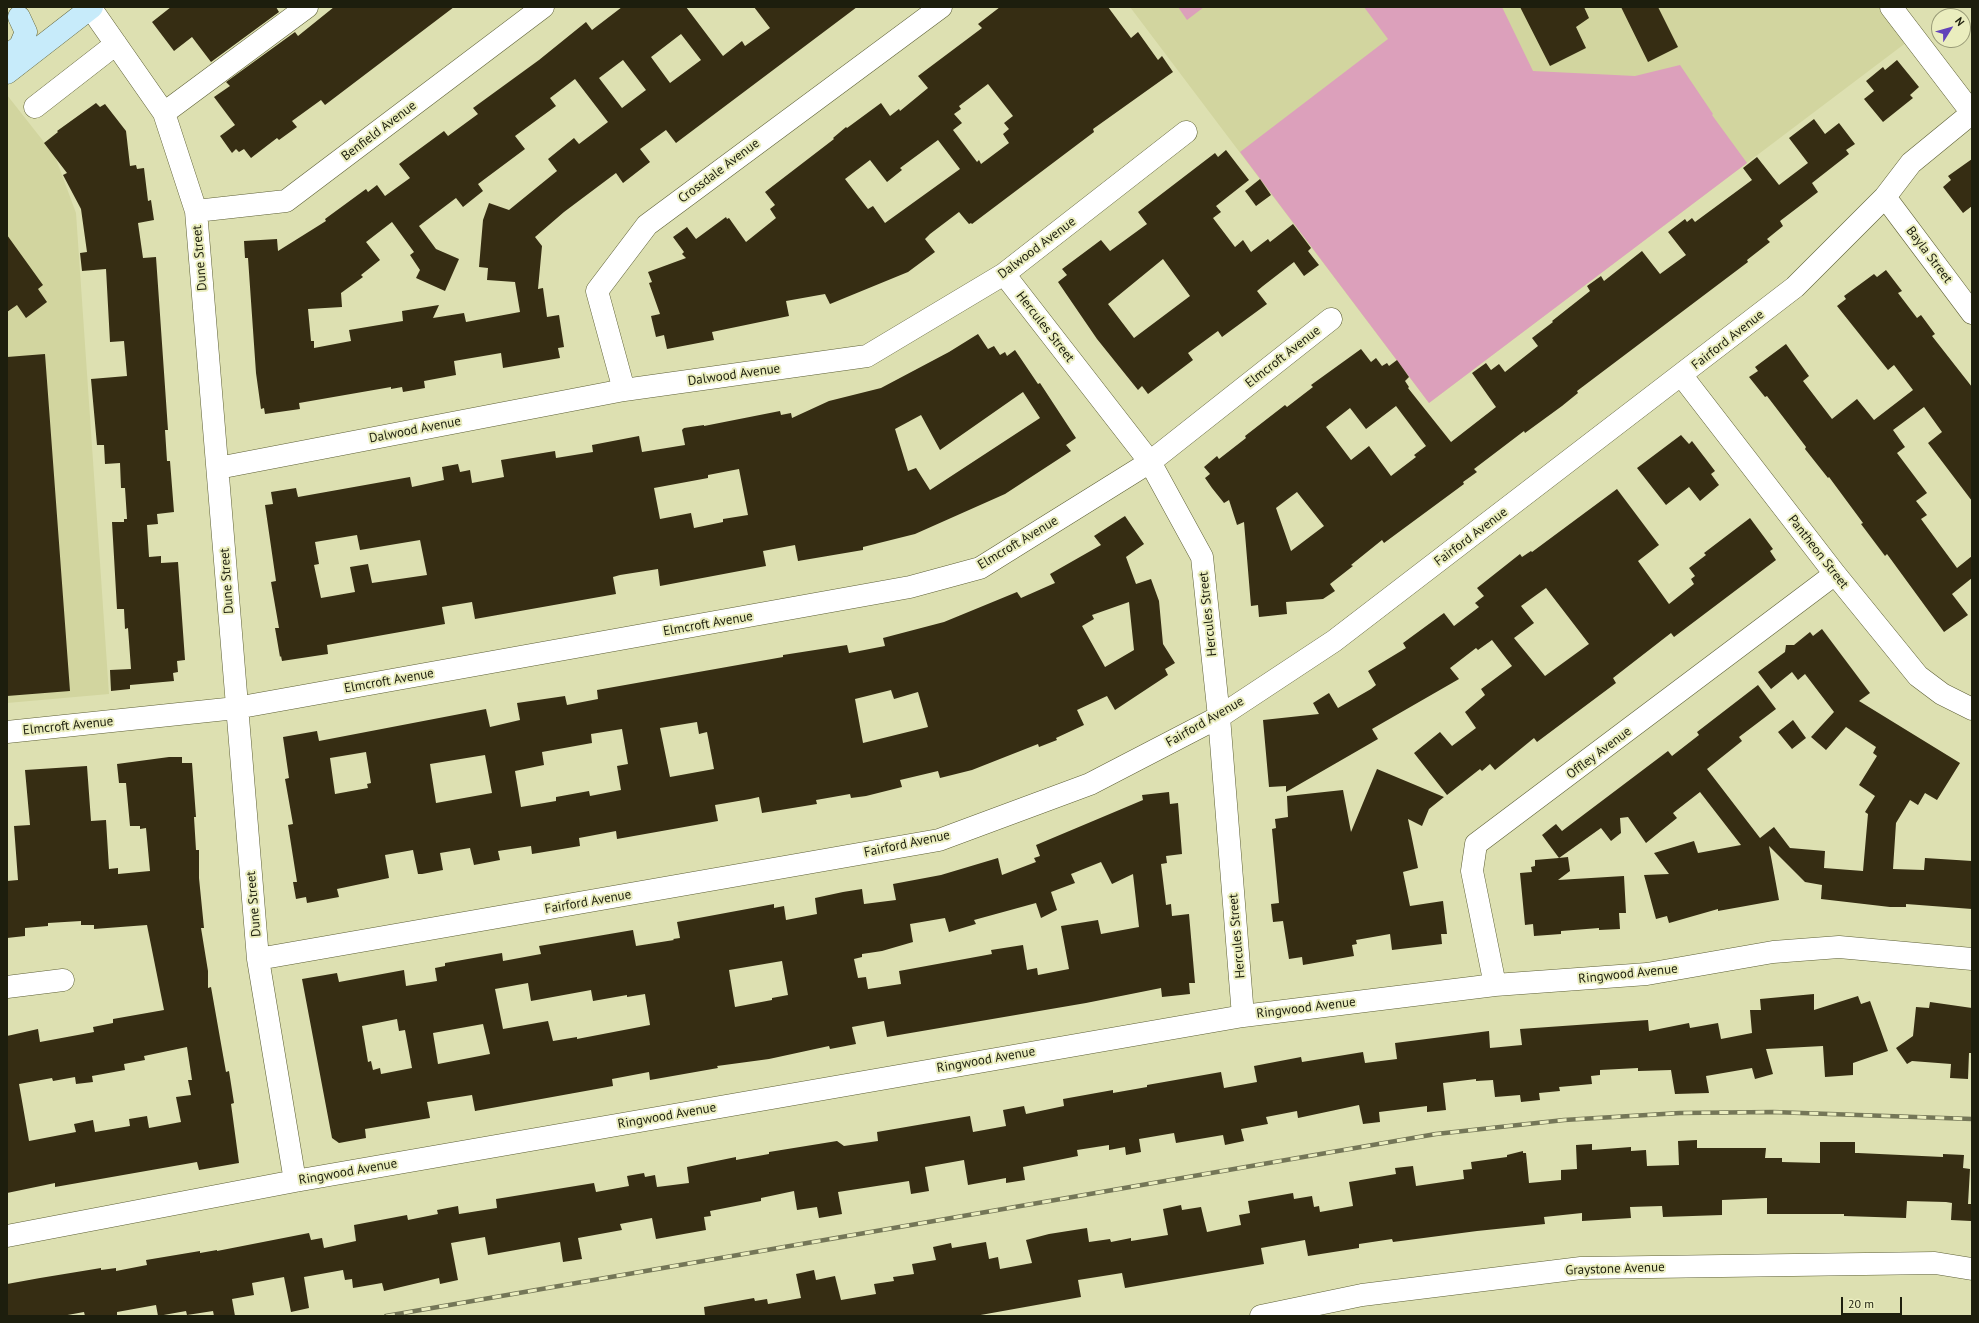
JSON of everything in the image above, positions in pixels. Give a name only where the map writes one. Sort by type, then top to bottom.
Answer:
[{"type":"main road","points":[[7,73],[91,7]]},
{"type":"main road","points":[[7,56],[20,46],[26,32],[19,17]]},
{"type":"street","name":"Dune Street","points":[[91,7],[164,113],[196,211],[258,959],[295,1181]]},
{"type":"street","points":[[164,113],[307,7]]},
{"type":"street","name":"Benfield Avenue","points":[[196,211],[286,201],[543,7]]},
{"type":"street","name":"Crossdale Avenue","points":[[624,390],[597,291],[647,225],[941,7]]},
{"type":"street","points":[[1891,7],[1972,113]]},
{"type":"street","points":[[35,107],[116,44]]},
{"type":"street","name":"Fairford Avenue","points":[[258,959],[939,840],[1090,784],[1218,717],[1334,642],[1682,376],[1795,287],[1885,197],[1911,163],[1972,113]]},
{"type":"street","name":"Dalwood Avenue","points":[[218,468],[624,390],[867,356],[1004,274],[1186,132]]},
{"type":"street","name":"Bayla Street","points":[[1885,197],[1972,313]]},
{"type":"street","name":"Hercules Street","points":[[1004,274],[1150,462],[1202,557],[1218,717],[1243,1016]]},
{"type":"street","name":"Elmcroft Avenue","points":[[7,732],[236,708],[917,585],[980,568],[1150,462],[1331,319]]},
{"type":"street","name":"Pantheon Street","points":[[1682,376],[1835,574],[1918,676],[1942,694],[1972,709]]},
{"type":"street","name":"Offley Avenue","points":[[1495,985],[1472,871],[1476,844],[1835,574]]},
{"type":"street","name":"Ringwood Avenue","points":[[7,1236],[295,1181],[1243,1016],[1495,985],[1647,974],[1773,952],[1839,947],[1972,959]]},
{"type":"street","points":[[7,987],[63,980]]},
{"type":"street","name":"Graystone Avenue","points":[[1261,1316],[1362,1295],[1581,1268],[1935,1264],[1972,1269]]},
{"type":"shaded area","points":[[1130,7],[1880,7],[1907,42],[1429,403]]},
{"type":"shaded area","points":[[1178,7],[1204,7],[1187,20]]},
{"type":"shaded area","points":[[1364,7],[1502,7],[1533,71],[1635,76],[1680,65],[1713,114],[1712,115],[1747,163],[1429,403],[1240,152],[1388,39]]},
{"type":"shaded area","points":[[7,95],[55,156],[76,213],[109,694],[7,703]]},
{"type":"building","points":[[171,7],[276,7],[279,12],[211,62],[192,37],[174,51],[152,22]]},
{"type":"building","points":[[334,7],[454,7],[325,105],[321,100],[292,121],[297,127],[279,140],[277,138],[251,158],[244,149],[239,152],[236,149],[232,153],[220,136],[235,125],[214,97],[230,86],[226,82],[295,32],[298,36]]},
{"type":"building","points":[[622,7],[686,7],[723,56],[742,41],[745,46],[770,28],[754,7],[857,7],[676,143],[666,130],[640,149],[650,162],[623,183],[616,173],[564,212],[535,237],[542,246],[538,289],[543,288],[547,317],[559,315],[564,347],[558,348],[560,358],[503,368],[501,353],[454,361],[456,375],[424,381],[425,388],[403,392],[402,387],[391,389],[391,387],[299,403],[300,409],[265,414],[264,408],[261,409],[256,373],[248,258],[245,258],[244,241],[277,239],[278,251],[326,221],[325,219],[366,189],[368,192],[377,185],[385,196],[410,178],[399,164],[444,131],[448,136],[478,114],[473,108],[539,60],[586,22],[592,30]],"holes":[[[681,34],[701,60],[670,83],[651,57]],[[623,60],[646,90],[622,108],[599,78]],[[575,79],[608,122],[579,144],[574,138],[548,159],[557,171],[509,210],[489,203],[483,220],[479,267],[488,268],[487,280],[515,282],[520,312],[466,322],[464,313],[433,318],[439,305],[402,311],[403,321],[349,330],[351,341],[314,348],[314,341],[311,341],[308,309],[342,307],[341,293],[363,277],[361,275],[380,260],[366,242],[392,222],[414,252],[410,255],[420,270],[416,278],[445,291],[459,259],[436,249],[419,226],[456,198],[463,207],[483,191],[478,184],[525,149],[515,136],[556,106],[550,98]]]},
{"type":"building","points":[[1000,7],[1108,7],[1131,38],[1138,32],[1158,60],[1162,56],[1173,72],[1093,129],[1094,132],[972,224],[969,224],[959,212],[925,239],[935,252],[908,272],[830,304],[825,294],[786,301],[789,316],[712,332],[714,340],[667,349],[664,335],[656,337],[651,316],[660,314],[649,283],[652,282],[648,272],[686,258],[682,254],[684,252],[673,237],[687,227],[696,239],[726,217],[727,219],[729,218],[746,242],[776,218],[770,209],[775,205],[765,192],[834,139],[833,138],[846,127],[847,128],[881,103],[890,116],[899,109],[900,111],[928,88],[918,76],[982,28],[978,24]],"holes":[[[988,84],[1013,116],[1004,123],[1009,129],[1003,134],[1009,143],[981,164],[979,160],[977,162],[953,130],[962,123],[954,114],[961,109],[959,106]],[[938,140],[960,169],[885,223],[873,206],[868,209],[845,179],[870,160],[887,182],[902,170],[900,168]]]},
{"type":"building","points":[[1520,7],[1584,7],[1589,18],[1576,27],[1586,48],[1550,66]]},
{"type":"building","points":[[1621,7],[1658,7],[1678,47],[1648,62]]},
{"type":"building","points":[[1897,60],[1919,87],[1910,95],[1913,98],[1883,122],[1864,99],[1874,91],[1866,81],[1883,67],[1885,70]]},
{"type":"building","points":[[96,103],[100,107],[105,104],[126,131],[130,166],[136,165],[137,169],[144,168],[148,201],[151,200],[154,220],[138,223],[143,258],[156,257],[168,430],[165,430],[167,461],[170,461],[174,512],[157,514],[158,524],[147,525],[149,557],[161,556],[161,563],[178,562],[185,660],[177,661],[178,672],[173,673],[174,681],[130,685],[130,689],[111,691],[110,670],[131,669],[128,628],[125,629],[124,609],[117,609],[112,522],[124,522],[124,519],[127,519],[125,488],[121,488],[120,463],[105,464],[104,445],[97,445],[91,379],[127,376],[124,341],[110,342],[106,269],[82,271],[80,253],[87,252],[81,209],[63,175],[67,173],[44,143],[58,132],[57,131]]},
{"type":"building","points":[[1814,119],[1825,134],[1839,123],[1855,144],[1846,150],[1849,154],[1812,183],[1818,192],[1780,221],[1783,226],[1767,239],[1770,242],[1747,260],[1748,262],[1577,391],[1578,393],[1562,406],[1525,433],[1524,431],[1474,469],[1477,472],[1463,482],[1464,484],[1384,543],[1382,540],[1330,584],[1335,591],[1323,599],[1286,602],[1287,614],[1259,617],[1258,605],[1251,606],[1244,522],[1237,525],[1229,500],[1224,503],[1212,488],[1205,478],[1210,474],[1204,467],[1217,456],[1219,459],[1246,438],[1245,436],[1285,405],[1287,407],[1313,387],[1311,385],[1361,349],[1371,362],[1376,358],[1382,366],[1387,363],[1389,366],[1397,360],[1409,377],[1405,381],[1409,387],[1408,388],[1451,442],[1496,407],[1472,373],[1486,363],[1491,370],[1499,364],[1505,372],[1538,346],[1532,338],[1590,291],[1587,286],[1601,276],[1604,281],[1642,251],[1660,274],[1686,255],[1668,232],[1685,219],[1687,222],[1692,218],[1695,222],[1752,180],[1743,168],[1757,157],[1779,185],[1808,163],[1789,138]],"holes":[[[1396,406],[1426,446],[1414,455],[1416,457],[1391,476],[1369,446],[1351,460],[1326,427],[1350,408],[1366,429]],[[1297,492],[1324,526],[1291,551],[1276,508]]]},
{"type":"building","points":[[1226,150],[1249,180],[1216,206],[1221,212],[1213,218],[1235,247],[1243,240],[1251,252],[1268,239],[1270,242],[1293,224],[1311,248],[1308,251],[1319,265],[1304,276],[1294,262],[1257,291],[1267,304],[1222,337],[1218,331],[1188,353],[1193,360],[1148,394],[1142,386],[1138,390],[1097,339],[1058,282],[1067,275],[1062,269],[1101,240],[1110,251],[1147,224],[1138,212],[1215,153],[1218,157]],"holes":[[[1163,259],[1190,296],[1134,338],[1108,304]]]},
{"type":"building","points":[[1972,159],[1972,206],[1963,213],[1943,187],[1951,180],[1948,176]]},
{"type":"building","points":[[1260,179],[1271,195],[1256,206],[1245,191]]},
{"type":"building","points":[[7,235],[43,285],[38,289],[47,302],[26,318],[17,305],[7,312]]},
{"type":"building","points":[[1886,270],[1902,291],[1898,293],[1917,318],[1921,315],[1935,334],[1932,336],[1972,387],[1972,501],[1928,443],[1942,432],[1924,407],[1893,430],[1905,447],[1897,453],[1927,493],[1916,501],[1927,515],[1921,519],[1957,568],[1972,556],[1972,578],[1952,594],[1968,615],[1944,632],[1887,554],[1885,556],[1861,524],[1863,523],[1829,477],[1828,478],[1805,449],[1806,447],[1767,396],[1765,397],[1749,377],[1758,371],[1755,367],[1786,344],[1809,376],[1803,381],[1832,419],[1857,399],[1874,420],[1913,390],[1894,365],[1888,370],[1837,306],[1846,299],[1844,296],[1874,274],[1877,277]]},
{"type":"building","points":[[978,334],[988,349],[994,346],[1000,355],[1005,352],[1007,356],[1015,350],[1038,384],[1040,383],[1076,438],[1066,445],[1071,451],[1005,494],[915,534],[863,547],[863,550],[798,561],[795,545],[763,551],[766,566],[660,586],[658,569],[620,575],[613,577],[616,594],[475,619],[472,602],[442,607],[445,624],[327,645],[328,654],[282,661],[281,656],[280,657],[275,628],[279,628],[271,582],[276,581],[265,505],[273,504],[271,492],[296,488],[298,497],[410,477],[412,487],[444,480],[442,467],[458,464],[460,472],[470,470],[472,483],[504,477],[501,460],[555,451],[556,458],[593,452],[592,445],[639,436],[642,452],[685,445],[682,430],[684,428],[704,426],[780,411],[781,415],[791,413],[792,418],[829,401],[881,388],[949,352]],"holes":[[[1023,392],[1040,418],[930,490],[916,468],[908,471],[895,429],[921,415],[940,450]],[[739,469],[748,515],[723,519],[723,522],[694,528],[691,513],[660,519],[654,488],[708,478],[708,475]],[[357,535],[360,550],[420,540],[427,575],[372,583],[368,564],[350,567],[355,592],[321,598],[314,565],[319,564],[315,542]]]},
{"type":"building","points":[[45,354],[70,691],[7,696],[7,357]]},
{"type":"building","points":[[1681,435],[1689,444],[1692,441],[1715,471],[1711,474],[1719,485],[1700,501],[1689,487],[1666,505],[1637,468]]},
{"type":"building","points":[[1617,489],[1659,545],[1638,561],[1669,604],[1694,584],[1691,579],[1695,576],[1689,568],[1706,555],[1704,553],[1750,518],[1773,549],[1770,551],[1776,560],[1674,637],[1671,633],[1613,678],[1616,683],[1537,742],[1534,738],[1495,770],[1490,764],[1482,771],[1480,769],[1447,795],[1414,753],[1440,732],[1452,746],[1476,728],[1465,712],[1485,695],[1481,689],[1512,666],[1492,640],[1478,650],[1476,648],[1450,668],[1459,679],[1372,729],[1378,739],[1286,792],[1286,786],[1269,787],[1263,720],[1319,714],[1313,703],[1329,693],[1338,708],[1371,689],[1376,685],[1368,671],[1406,648],[1403,643],[1444,613],[1454,626],[1479,607],[1475,603],[1484,596],[1477,588],[1520,554],[1522,557],[1531,551],[1532,552]],"holes":[[[1546,588],[1589,644],[1545,676],[1514,638],[1534,623],[1521,606]]]},
{"type":"building","points":[[1125,516],[1144,544],[1126,557],[1136,584],[1151,579],[1159,601],[1163,644],[1175,663],[1165,669],[1168,675],[1115,710],[1107,696],[1077,710],[1084,725],[1056,738],[1057,740],[1039,747],[1038,744],[972,770],[940,778],[938,771],[900,780],[902,787],[866,796],[851,798],[850,794],[816,800],[817,804],[762,813],[759,797],[715,805],[718,821],[617,839],[616,831],[579,838],[580,846],[532,854],[531,846],[498,851],[500,860],[474,865],[470,848],[440,853],[443,870],[422,874],[418,874],[413,850],[385,855],[389,878],[337,889],[339,897],[307,903],[306,897],[296,899],[293,882],[297,882],[288,825],[293,824],[285,779],[289,778],[283,737],[317,731],[319,741],[486,709],[490,727],[520,720],[517,703],[565,696],[567,705],[598,699],[597,690],[783,657],[783,655],[847,645],[849,653],[885,646],[883,638],[944,622],[1017,592],[1021,598],[1055,583],[1050,574],[1101,545],[1094,536]],"holes":[[[1129,602],[1134,650],[1105,667],[1082,626],[1094,619],[1092,615]],[[891,690],[894,699],[918,692],[928,727],[863,743],[855,699]],[[697,722],[699,734],[707,732],[714,769],[670,777],[660,728]],[[622,729],[628,764],[617,766],[621,790],[590,796],[589,791],[556,797],[556,801],[521,807],[515,771],[544,765],[542,752],[592,743],[591,734]],[[366,752],[371,783],[367,784],[368,788],[335,794],[330,758]],[[485,755],[492,793],[436,803],[430,764]]]},
{"type":"building","points":[[1822,629],[1870,693],[1859,701],[1960,763],[1937,800],[1925,793],[1918,805],[1910,800],[1896,823],[1893,869],[1924,870],[1925,858],[1972,861],[1972,909],[1906,904],[1906,907],[1890,907],[1821,899],[1822,885],[1805,882],[1769,846],[1779,900],[1718,911],[1718,909],[1669,923],[1667,916],[1656,919],[1644,875],[1669,874],[1654,853],[1694,841],[1698,853],[1741,845],[1700,792],[1673,813],[1677,818],[1646,843],[1628,817],[1620,818],[1621,833],[1611,841],[1601,828],[1559,858],[1542,835],[1556,824],[1562,831],[1668,751],[1672,756],[1699,735],[1697,732],[1758,685],[1776,709],[1739,737],[1742,741],[1707,769],[1760,838],[1774,827],[1790,848],[1825,851],[1824,868],[1863,871],[1868,814],[1865,812],[1875,796],[1859,785],[1877,756],[1873,753],[1876,747],[1846,727],[1826,750],[1811,737],[1834,712],[1805,674],[1798,680],[1792,672],[1771,689],[1758,672],[1785,652],[1786,645],[1794,645],[1810,632],[1813,636]]},
{"type":"building","points":[[1793,720],[1806,738],[1792,749],[1778,732]]},
{"type":"building","points":[[169,757],[182,757],[182,763],[192,763],[196,817],[194,817],[196,850],[199,850],[199,878],[204,928],[201,928],[208,971],[208,988],[211,987],[226,1072],[229,1071],[234,1103],[231,1104],[239,1163],[199,1170],[197,1162],[55,1187],[55,1183],[7,1193],[7,1036],[38,1029],[40,1042],[94,1032],[93,1027],[113,1023],[113,1019],[164,1010],[147,925],[94,929],[94,925],[81,925],[81,921],[48,923],[48,926],[25,928],[25,936],[7,938],[7,881],[18,880],[14,826],[30,825],[25,770],[87,766],[91,821],[106,820],[109,869],[118,868],[118,874],[150,871],[146,828],[140,829],[140,826],[130,826],[126,783],[119,783],[117,764]],"holes":[[[187,1047],[192,1080],[188,1080],[191,1095],[176,1097],[181,1122],[149,1128],[147,1116],[129,1119],[130,1126],[95,1132],[93,1120],[74,1124],[76,1132],[29,1141],[19,1084],[52,1078],[53,1081],[75,1077],[76,1084],[93,1082],[92,1076],[125,1070],[124,1064],[145,1060],[144,1056]]]},
{"type":"building","points":[[1377,769],[1444,797],[1429,809],[1422,826],[1408,819],[1418,868],[1403,872],[1410,906],[1443,901],[1447,934],[1441,934],[1442,944],[1392,950],[1390,934],[1356,940],[1357,944],[1352,945],[1354,956],[1303,965],[1302,957],[1289,959],[1283,921],[1273,922],[1271,904],[1279,903],[1272,829],[1276,828],[1275,819],[1288,817],[1287,796],[1343,790],[1351,832]]},
{"type":"building","points":[[1169,792],[1170,804],[1178,803],[1182,854],[1166,856],[1167,863],[1161,864],[1166,905],[1171,904],[1172,916],[1189,914],[1195,983],[1189,983],[1190,994],[1162,997],[1161,988],[1086,1003],[887,1037],[884,1021],[852,1027],[856,1044],[830,1049],[829,1046],[769,1059],[717,1066],[718,1068],[650,1080],[649,1072],[612,1079],[613,1086],[475,1111],[472,1095],[427,1102],[430,1118],[365,1129],[366,1138],[339,1143],[332,1138],[302,979],[337,973],[339,982],[404,970],[406,986],[437,981],[435,968],[445,966],[445,963],[502,953],[503,961],[541,954],[539,946],[633,930],[636,946],[674,940],[673,939],[680,938],[677,922],[774,904],[774,908],[784,906],[786,920],[817,914],[815,898],[843,892],[862,889],[864,904],[896,900],[893,884],[941,875],[998,858],[1002,875],[1036,862],[1034,858],[1040,856],[1036,845],[1143,800],[1142,795]],"holes":[[[1101,862],[1112,884],[1133,874],[1139,927],[1101,934],[1098,920],[1061,926],[1069,969],[1038,975],[1037,968],[1027,970],[1023,945],[991,950],[992,954],[899,971],[901,984],[868,989],[866,977],[858,978],[854,959],[862,957],[862,954],[882,951],[913,942],[910,924],[945,918],[949,932],[976,924],[974,920],[1036,903],[1041,918],[1057,910],[1051,892],[1075,883],[1071,874]],[[782,961],[788,995],[772,998],[772,1000],[735,1007],[729,970]],[[528,983],[531,1001],[591,990],[593,1001],[627,995],[627,997],[645,994],[650,1025],[577,1039],[577,1037],[553,1041],[548,1021],[503,1029],[495,989]],[[397,1019],[399,1031],[405,1030],[412,1068],[381,1074],[380,1068],[373,1070],[371,1061],[368,1062],[362,1026]],[[483,1024],[490,1054],[438,1064],[433,1033]]]},
{"type":"building","points":[[1568,857],[1570,871],[1558,880],[1624,876],[1626,913],[1619,913],[1620,929],[1599,930],[1599,928],[1561,931],[1561,934],[1534,936],[1533,924],[1525,925],[1520,873],[1532,872],[1531,867],[1535,866],[1535,860]]},
{"type":"building","points":[[1814,994],[1814,1010],[1858,996],[1861,1004],[1870,1001],[1888,1051],[1853,1063],[1853,1075],[1825,1077],[1823,1046],[1766,1049],[1773,1074],[1755,1079],[1752,1068],[1706,1076],[1709,1093],[1675,1094],[1671,1070],[1638,1071],[1638,1068],[1600,1070],[1600,1075],[1591,1076],[1592,1084],[1559,1087],[1560,1091],[1539,1093],[1540,1100],[1521,1102],[1520,1095],[1495,1097],[1493,1080],[1476,1081],[1476,1079],[1443,1083],[1446,1110],[1427,1112],[1427,1106],[1379,1112],[1380,1122],[1363,1124],[1359,1105],[1298,1118],[1297,1111],[1266,1117],[1268,1124],[1241,1129],[1244,1141],[1225,1145],[1223,1135],[1176,1143],[1174,1133],[1139,1139],[1141,1152],[1126,1155],[1125,1147],[1109,1150],[1109,1145],[1077,1150],[1078,1156],[1023,1167],[1025,1180],[1006,1183],[1006,1178],[968,1185],[964,1160],[925,1167],[929,1191],[911,1194],[909,1181],[838,1192],[842,1214],[819,1218],[817,1207],[797,1210],[794,1191],[761,1198],[761,1201],[710,1211],[711,1216],[704,1217],[706,1230],[656,1239],[652,1218],[620,1224],[622,1230],[578,1238],[582,1259],[563,1262],[560,1242],[488,1255],[485,1237],[451,1243],[458,1280],[440,1284],[439,1278],[384,1291],[382,1283],[353,1288],[352,1279],[345,1280],[343,1270],[304,1277],[309,1308],[291,1312],[284,1277],[252,1283],[254,1295],[232,1299],[235,1316],[214,1316],[213,1311],[187,1315],[186,1311],[158,1316],[156,1305],[117,1312],[117,1316],[85,1316],[84,1312],[62,1316],[7,1316],[7,1284],[40,1278],[101,1268],[101,1270],[116,1268],[116,1271],[147,1265],[146,1260],[200,1251],[200,1253],[217,1251],[309,1233],[311,1240],[322,1238],[324,1248],[356,1241],[354,1225],[407,1215],[408,1220],[438,1214],[437,1210],[458,1206],[459,1214],[497,1208],[496,1199],[594,1183],[596,1192],[629,1186],[627,1176],[644,1173],[645,1177],[655,1175],[657,1187],[689,1183],[687,1167],[736,1157],[736,1160],[769,1154],[769,1152],[837,1141],[844,1146],[878,1141],[877,1132],[970,1116],[973,1132],[1006,1126],[1003,1110],[1024,1106],[1026,1114],[1064,1106],[1063,1099],[1113,1090],[1113,1093],[1147,1087],[1147,1085],[1221,1072],[1224,1088],[1257,1082],[1254,1066],[1301,1057],[1302,1062],[1363,1052],[1365,1063],[1397,1059],[1395,1043],[1489,1031],[1490,1048],[1522,1045],[1520,1029],[1648,1020],[1649,1031],[1689,1023],[1690,1028],[1718,1023],[1721,1039],[1752,1033],[1750,1010],[1761,1010],[1760,999]]},
{"type":"building","points":[[1930,1002],[1972,1008],[1972,1053],[1969,1053],[1968,1079],[1950,1078],[1951,1064],[1912,1061],[1907,1064],[1896,1048],[1913,1036],[1916,1007],[1929,1008]]},
{"type":"building","points":[[1697,1140],[1697,1148],[1766,1148],[1765,1158],[1782,1158],[1782,1162],[1820,1163],[1820,1142],[1855,1142],[1855,1153],[1943,1157],[1943,1154],[1964,1155],[1963,1168],[1970,1169],[1968,1204],[1972,1204],[1971,1221],[1951,1220],[1952,1203],[1946,1202],[1907,1201],[1906,1218],[1844,1216],[1844,1214],[1767,1214],[1767,1198],[1722,1200],[1722,1215],[1663,1217],[1662,1206],[1630,1207],[1631,1218],[1582,1221],[1582,1213],[1544,1217],[1545,1224],[1393,1242],[1392,1239],[1359,1244],[1359,1248],[1308,1256],[1305,1240],[1261,1248],[1264,1264],[1125,1288],[1122,1273],[1078,1280],[1081,1297],[975,1316],[705,1316],[704,1307],[754,1298],[755,1301],[767,1299],[768,1304],[801,1298],[796,1274],[814,1270],[816,1280],[835,1276],[841,1300],[876,1294],[874,1284],[894,1281],[893,1277],[914,1274],[912,1264],[936,1260],[933,1247],[951,1243],[952,1248],[986,1242],[989,1259],[998,1257],[1000,1269],[1032,1263],[1026,1240],[1049,1234],[1087,1228],[1089,1242],[1110,1239],[1111,1242],[1131,1238],[1131,1241],[1168,1235],[1163,1209],[1181,1205],[1182,1210],[1201,1207],[1207,1232],[1241,1225],[1239,1215],[1250,1213],[1248,1201],[1293,1193],[1294,1199],[1312,1196],[1314,1207],[1319,1206],[1320,1212],[1353,1206],[1349,1182],[1396,1174],[1395,1168],[1413,1166],[1416,1186],[1464,1179],[1463,1170],[1472,1169],[1471,1162],[1507,1157],[1507,1155],[1523,1151],[1523,1153],[1526,1153],[1529,1183],[1561,1180],[1561,1170],[1577,1169],[1576,1145],[1592,1144],[1592,1150],[1631,1147],[1631,1151],[1646,1150],[1647,1166],[1679,1165],[1678,1141]]},
{"type":"railway","points":[[386,1316],[1436,1134],[1564,1120],[1680,1113],[1773,1112],[1972,1119]]}]
